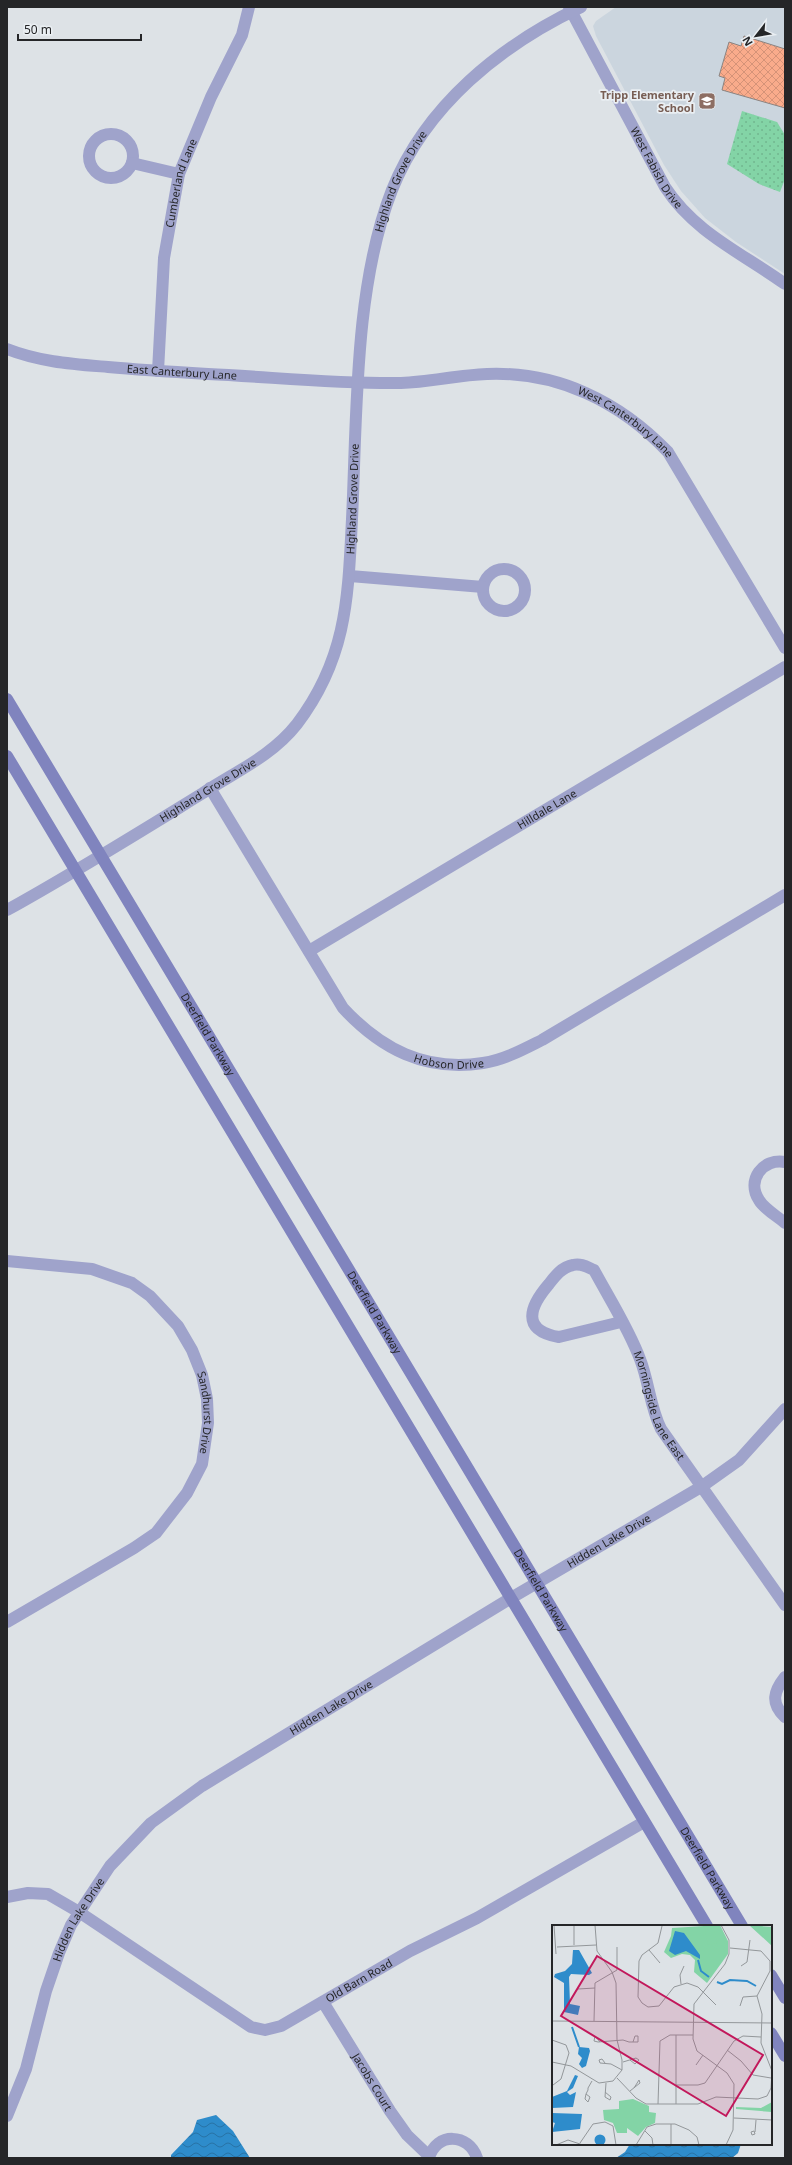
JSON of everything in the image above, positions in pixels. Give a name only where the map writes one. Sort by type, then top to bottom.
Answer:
[{"type":"main road","name":"Deerfield Parkway","points":[[7,699],[741,1925]]},
{"type":"main road","points":[[7,756],[706,1925]]},
{"type":"main road","points":[[772,1977],[785,1998]]},
{"type":"main road","points":[[772,2035],[785,2056]]},
{"type":"street","name":"Cumberland Lane","points":[[158,371],[164,258],[179,174],[211,97],[242,35],[250,7]]},
{"type":"street","name":"West Fabish Drive","points":[[574,9],[665,187],[677,206],[689,218],[722,243],[785,284]]},
{"type":"street","name":"Highland Grove Drive","points":[[7,910],[101,856],[210,788],[250,765],[278,744],[297,724],[324,680],[337,652],[344,624],[350,576],[359,382],[366,299],[376,243],[392,189],[413,148],[446,104],[476,73],[515,44],[574,9]]},
{"type":"street","points":[[132,163],[179,174]]},
{"type":"street","name":"East Canterbury Lane","points":[[7,349],[24,356],[50,362],[158,371],[359,382]]},
{"type":"street","name":"West Canterbury Lane","points":[[359,382],[402,383],[486,374],[519,374],[569,385],[604,401],[648,432],[668,452],[785,648]]},
{"type":"street","points":[[350,576],[483,587]]},
{"type":"street","name":"Hilldale Lane","points":[[309,951],[785,667]]},
{"type":"street","name":"Hobson Drive","points":[[210,788],[343,1008],[359,1025],[387,1046],[398,1052],[440,1064],[484,1063],[512,1055],[542,1040],[785,896]]},
{"type":"street","points":[[785,1162],[772,1161],[766,1164],[755,1178],[755,1187],[760,1201],[785,1223]]},
{"type":"street","name":"Sandhurst Drive","points":[[7,1261],[92,1269],[132,1283],[150,1296],[178,1326],[192,1350],[202,1375],[207,1399],[208,1423],[202,1464],[187,1493],[156,1533],[134,1548],[7,1622]]},
{"type":"street","name":"Morningside Lane East","points":[[621,1322],[559,1337],[542,1332],[536,1325],[532,1316],[532,1307],[536,1299],[558,1273],[571,1265],[578,1264],[594,1270],[621,1322],[640,1359],[658,1424],[785,1605]]},
{"type":"street","name":"Hidden Lake Drive","points":[[7,2116],[26,2069],[46,1991],[59,1953],[79,1912],[114,1861],[146,1828],[175,1804],[511,1598],[701,1487],[738,1460],[785,1408]]},
{"type":"street","points":[[785,1677],[777,1687],[775,1700],[778,1709],[785,1717]]},
{"type":"street","name":"Old Barn Road","points":[[7,1897],[28,1893],[48,1894],[79,1912],[251,2028],[265,2030],[281,2026],[410,1951],[477,1918],[644,1822]]},
{"type":"street","name":"Jacobs Court","points":[[324,2002],[390,2111],[407,2135],[429,2157],[433,2149],[439,2143],[446,2139],[455,2138],[463,2140],[470,2145],[477,2158]]},
{"type":"shaded area","name":"Tripp Elementary School","points":[[616,7],[785,7],[785,274],[736,242],[705,218],[681,191],[664,165],[596,36],[593,26],[596,21]]},
{"type":"green space","points":[[742,111],[777,122],[785,135],[785,179],[780,192],[759,184],[727,164]]},
{"type":"water","points":[[216,2115],[233,2131],[250,2158],[171,2158],[171,2155],[193,2132],[197,2120]]},
{"type":"water","points":[[629,2145],[741,2145],[738,2153],[732,2158],[616,2158],[625,2152]]},
{"type":"building","points":[[744,36],[785,49],[785,108],[722,90],[725,78],[719,76],[729,42],[741,46]]},
{"type":"place","name":"Tripp Elementary School","points":[[707,101]]}]
